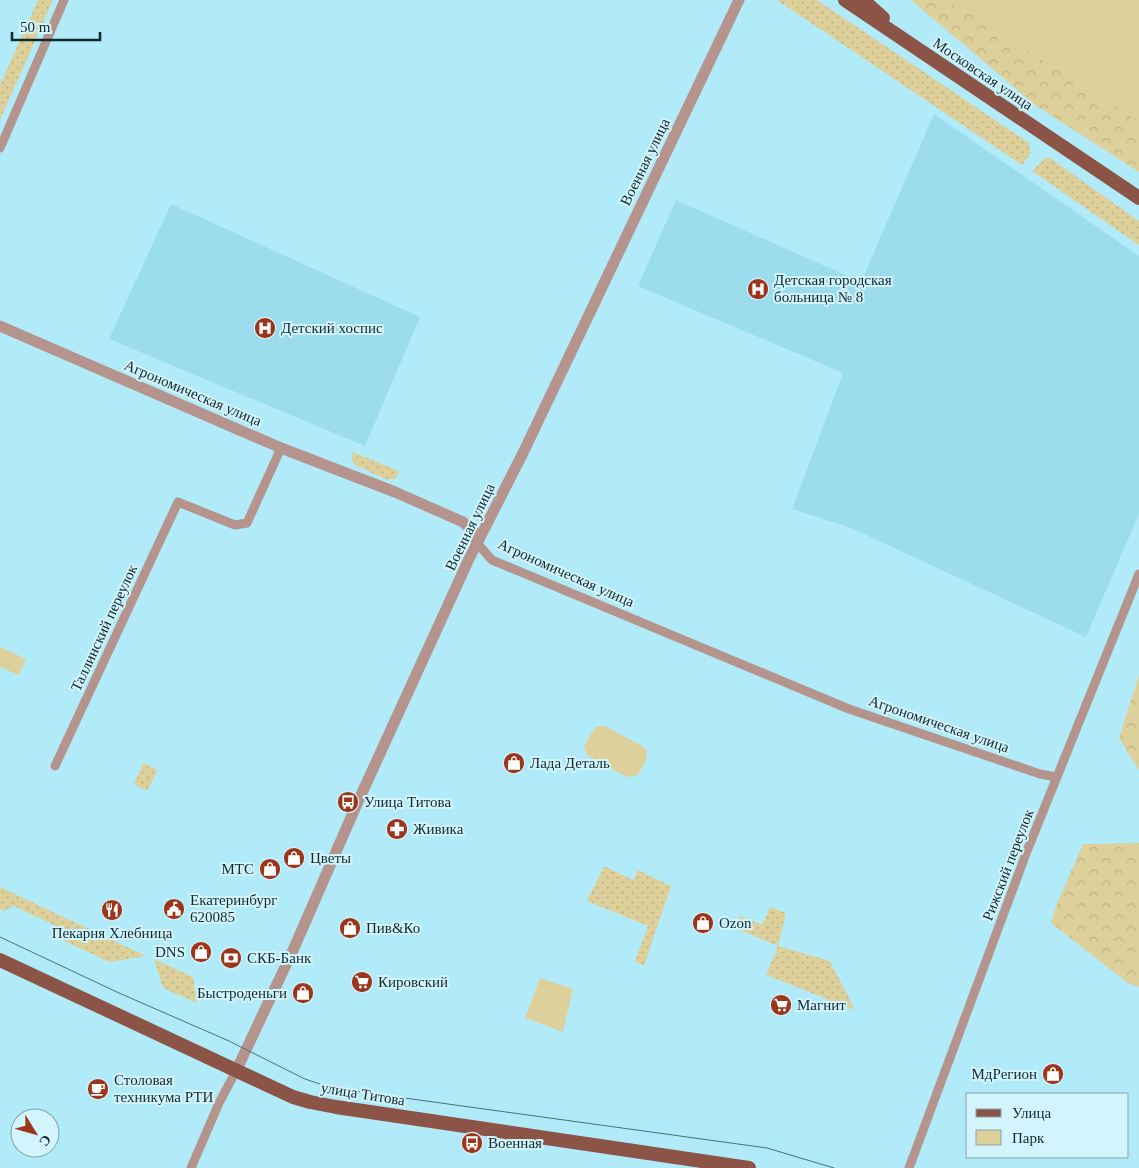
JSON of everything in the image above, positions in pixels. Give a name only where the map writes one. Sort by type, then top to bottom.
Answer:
[{"type":"main road","name":"Московская улица","points":[[845,0],[1139,198]]},
{"type":"main road","points":[[864,0],[883,16],[891,31]]},
{"type":"main road","name":"Московская улица","points":[[1104,175],[1139,205]]},
{"type":"main road","name":"улица Титова","points":[[0,960],[236,1070],[310,1102],[336,1108],[749,1168]]},
{"type":"street","points":[[0,148],[64,0]]},
{"type":"street","name":"Военная улица","points":[[236,1070],[294,948],[356,806],[477,543],[523,452],[739,0]]},
{"type":"street","name":"Агрономическая улица","points":[[0,326],[281,448],[395,492],[462,522],[474,532],[477,543],[492,560],[849,709],[1040,774],[1057,777]]},
{"type":"street","name":"Таллинский переулок","points":[[55,766],[178,502],[235,525],[247,523],[281,448]]},
{"type":"street","name":"Рижский переулок","points":[[909,1168],[1027,851],[1139,574]]},
{"type":"street","points":[[191,1168],[218,1102],[236,1070]]},
{"type":"shaded area","points":[[934,114],[1139,256],[1139,514],[1086,637],[851,528],[792,509],[843,373],[638,286],[676,200],[861,282]]},
{"type":"shaded area","name":"Детский хоспис","points":[[171,204],[420,317],[365,446],[109,339]]},
{"type":"green space","points":[[38,0],[53,0],[0,120],[0,85]]},
{"type":"green space","points":[[777,0],[817,0],[1029,143],[1031,153],[1022,165]]},
{"type":"green space","points":[[911,0],[1139,0],[1139,172],[1035,105]]},
{"type":"green space","points":[[947,0],[1139,0],[1139,121]]},
{"type":"green space","points":[[1045,158],[1050,158],[1139,221],[1139,245],[1032,171]]},
{"type":"green space","points":[[353,452],[399,471],[396,478],[387,480],[355,465],[352,460]]},
{"type":"green space","points":[[0,647],[26,659],[19,675],[0,667]]},
{"type":"green space","points":[[1139,675],[1139,770],[1119,738]]},
{"type":"green space","points":[[605,726],[642,746],[647,751],[646,760],[638,775],[627,777],[587,755],[584,746],[595,727]]},
{"type":"green space","points":[[143,763],[158,770],[147,791],[134,784]]},
{"type":"green space","points":[[1139,843],[1139,987],[1128,983],[1051,923],[1056,906],[1083,844]]},
{"type":"green space","points":[[604,866],[633,880],[638,870],[671,886],[644,966],[635,961],[648,926],[587,901]]},
{"type":"green space","points":[[0,887],[146,956],[109,962],[60,939],[54,925],[14,906],[3,911],[0,909]]},
{"type":"green space","points":[[770,907],[786,913],[778,946],[733,927],[740,916],[762,925]]},
{"type":"green space","points":[[778,946],[830,961],[855,1010],[766,975]]},
{"type":"green space","points":[[154,959],[193,977],[197,1003],[163,988]]},
{"type":"green space","points":[[540,978],[573,989],[563,1032],[525,1018]]},
{"type":"tram line","points":[[0,937],[119,993],[229,1041],[305,1079],[332,1088],[767,1148],[834,1168]]},
{"type":"place","name":"Детская городская больница № 8","points":[[758,289]]},
{"type":"place","name":"Детский хоспис","points":[[265,328]]},
{"type":"place","name":"Лада Деталь","points":[[514,763]]},
{"type":"place","name":"Улица Титова","points":[[348,802]]},
{"type":"place","name":"Живика","points":[[397,829]]},
{"type":"place","name":"Цветы","points":[[294,858]]},
{"type":"place","name":"МТС","points":[[270,869]]},
{"type":"place","name":"Екатеринбург 620085","points":[[174,909]]},
{"type":"place","name":"Пекарня Хлебница","points":[[112,910]]},
{"type":"place","name":"Ozon","points":[[703,923]]},
{"type":"place","name":"Пив&Ко","points":[[350,928]]},
{"type":"place","name":"DNS","points":[[201,952]]},
{"type":"place","name":"СКБ-Банк","points":[[231,958]]},
{"type":"place","name":"Кировский","points":[[362,982]]},
{"type":"place","name":"Быстроденьги","points":[[303,993]]},
{"type":"place","name":"Магнит","points":[[781,1005]]},
{"type":"place","name":"МдРегион","points":[[1053,1074]]},
{"type":"place","name":"Столовая техникума РТИ","points":[[98,1089]]},
{"type":"place","name":"Военная","points":[[472,1143]]}]
